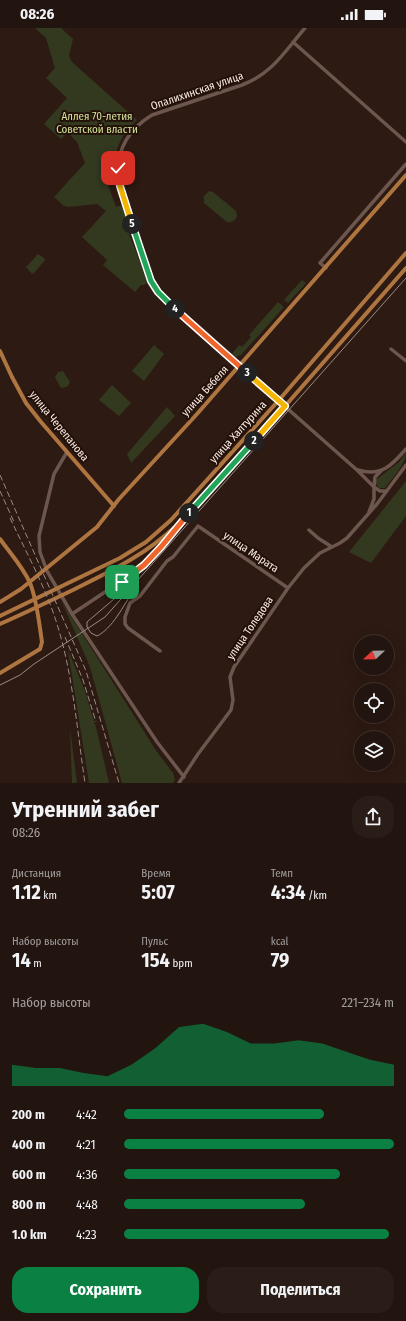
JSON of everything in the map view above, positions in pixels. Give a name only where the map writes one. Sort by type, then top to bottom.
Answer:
[{"type":"main road","name":"улица Бебеля","points":[[0,602],[20,589],[52,564],[96,527],[326,268],[406,175]]},
{"type":"main road","name":"улица Халтурина","points":[[0,616],[120,558],[146,542],[171,520],[279,400],[406,253]]},
{"type":"main road","name":"улица Халтурина","points":[[22,615],[124,565],[150,548],[176,526],[285,406],[406,268]]},
{"type":"main road","name":"улица Черепанова","points":[[0,351],[12,379],[26,403],[40,422],[114,506]]},
{"type":"main road","points":[[0,539],[24,571],[32,588],[42,646],[0,673]]},
{"type":"main road","points":[[0,624],[22,615]]},
{"type":"main road","points":[[0,627],[22,615]]},
{"type":"street","name":"Опалихинская улица","points":[[305,28],[270,70],[256,79],[152,115],[142,121],[127,137],[119,156],[118,168],[120,186],[151,281],[158,292],[169,304],[279,400],[374,487]]},
{"type":"street","points":[[293,42],[406,142]]},
{"type":"street","points":[[326,268],[320,263],[406,164]]},
{"type":"street","points":[[391,349],[406,361]]},
{"type":"street","points":[[369,512],[374,499],[375,478],[381,471],[391,465],[406,448]]},
{"type":"street","points":[[67,452],[54,474],[39,536],[40,552],[47,571],[72,614],[157,742],[184,777]]},
{"type":"street","name":"улица Толедова","points":[[179,783],[198,754],[231,710],[234,700],[230,677],[234,667],[288,588],[304,568],[320,553],[347,538],[387,491],[406,465]]},
{"type":"street","points":[[357,470],[366,472],[381,471]]},
{"type":"street","points":[[374,487],[380,491],[387,491]]},
{"type":"street","points":[[72,614],[138,570],[161,547],[176,526]]},
{"type":"street","name":"улица Марата","points":[[160,651],[128,628],[125,624],[130,603],[140,596],[167,560],[173,557],[198,526],[288,588]]},
{"type":"street","points":[[309,530],[332,547]]},
{"type":"green space","name":"Аллея 70-летия Советской власти","points":[[35,28],[61,28],[73,39],[69,56],[72,62],[137,120],[129,128],[120,142],[116,152],[113,173],[107,182],[116,207],[122,205],[129,234],[148,282],[141,285],[135,292],[103,265],[107,260],[82,237],[106,211],[97,204],[69,207],[64,206],[54,197],[85,163],[77,142],[68,133],[61,139],[44,124],[67,98],[46,78],[55,68],[46,38]]},
{"type":"green space","points":[[209,191],[213,192],[236,211],[237,216],[232,222],[227,222],[204,203],[204,196]]},
{"type":"green space","points":[[38,254],[45,260],[32,274],[26,267]]},
{"type":"green space","points":[[302,280],[306,283],[288,303],[284,300]]},
{"type":"green space","points":[[278,302],[284,307],[241,355],[236,357],[232,354],[239,345],[242,347],[251,337],[249,335]]},
{"type":"green space","points":[[154,345],[164,354],[144,381],[132,371]]},
{"type":"green space","points":[[63,371],[70,382],[68,386],[63,388],[60,387],[55,377],[58,372]]},
{"type":"green space","points":[[112,385],[131,403],[119,416],[99,400]]},
{"type":"green space","points":[[167,407],[175,416],[131,463],[127,454]]},
{"type":"green space","points":[[406,453],[401,466],[385,488],[379,488],[375,482],[377,479],[399,462]]},
{"type":"green space","points":[[406,481],[406,516],[371,563],[349,552]]},
{"type":"green space","points":[[62,602],[157,752],[173,773],[175,780],[173,783],[122,783],[90,667]]},
{"type":"green space","points":[[68,650],[85,691],[97,731],[109,783],[89,783]]},
{"type":"green space","points":[[70,728],[77,783],[72,783]]},
{"type":"tram line","points":[[0,685],[20,675],[105,617],[406,278]]},
{"type":"tram line","points":[[114,599],[87,622],[87,627],[91,633],[97,636],[108,628],[133,591]]},
{"type":"railway","points":[[0,475],[86,671],[119,783]]},
{"type":"railway","points":[[0,491],[14,522]]},
{"type":"railway","points":[[10,518],[47,597],[57,624],[71,683],[85,783]]},
{"type":"railway","points":[[65,637],[83,680],[96,722]]},
{"type":"route","points":[[118,168],[120,186],[136,238],[151,281],[158,292],[169,304],[285,406],[176,526],[161,547],[144,565],[122,582]]}]
